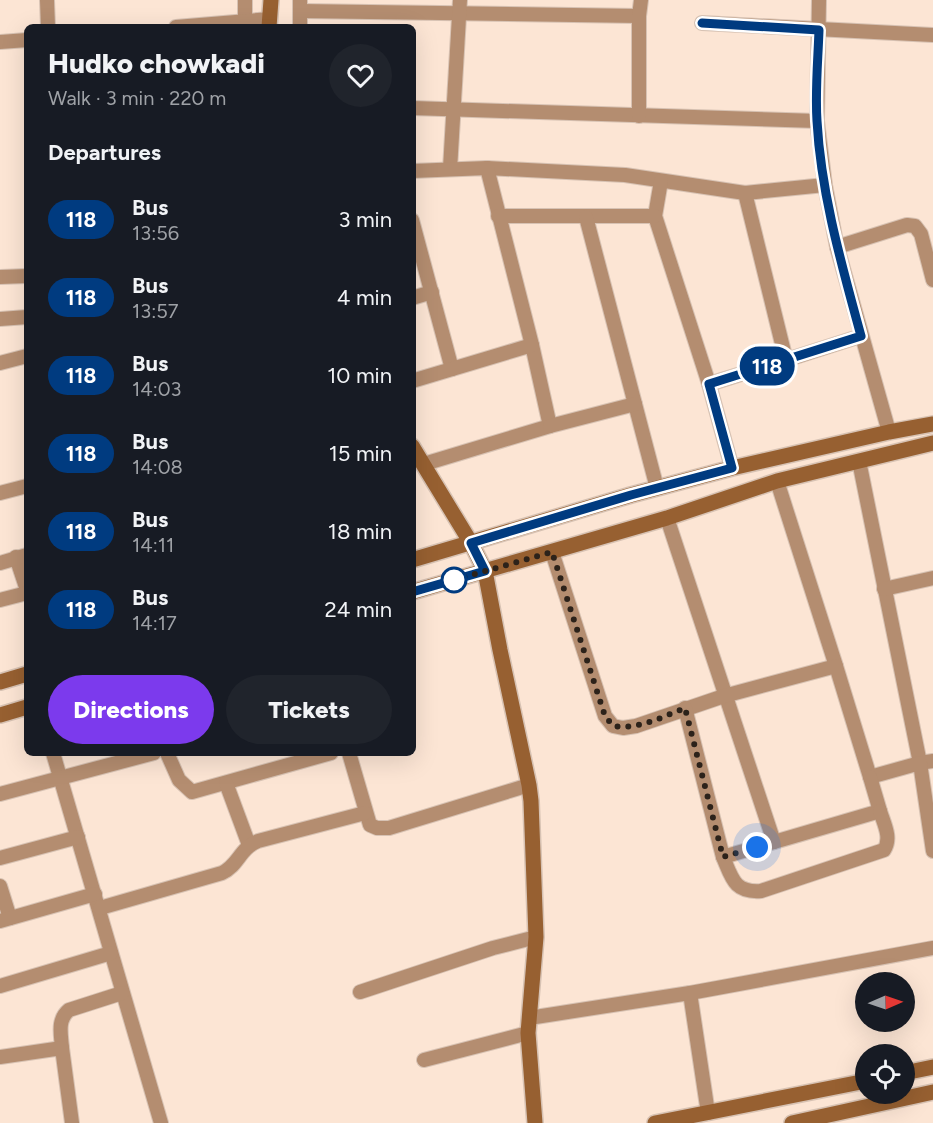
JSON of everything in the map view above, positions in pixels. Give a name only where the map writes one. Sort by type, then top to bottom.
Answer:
[{"type":"main road","points":[[270,23],[271,0]]},
{"type":"main road","points":[[416,559],[732,468],[933,424]]},
{"type":"main road","points":[[416,591],[667,518],[777,481],[933,443]]},
{"type":"main road","points":[[416,452],[471,543],[485,571],[529,785],[536,937],[528,1026],[535,1123]]},
{"type":"main road","points":[[0,681],[24,675]]},
{"type":"main road","points":[[0,715],[24,708]]},
{"type":"main road","points":[[915,1071],[933,1067]]},
{"type":"main road","points":[[655,1123],[855,1083]]},
{"type":"main road","points":[[802,1122],[933,1092]]},
{"type":"street","points":[[47,0],[48,24]]},
{"type":"street","points":[[245,0],[245,21]]},
{"type":"street","points":[[639,116],[641,0]]},
{"type":"street","points":[[819,0],[817,121],[825,185],[837,247],[889,432]]},
{"type":"street","points":[[300,24],[300,5],[460,7],[639,16]]},
{"type":"street","points":[[450,169],[460,7]]},
{"type":"street","points":[[210,24],[245,21],[270,23]]},
{"type":"street","points":[[702,23],[933,35]]},
{"type":"street","points":[[0,42],[24,40]]},
{"type":"street","points":[[416,108],[817,121]]},
{"type":"street","points":[[416,171],[487,168],[625,175],[745,193],[825,185]]},
{"type":"street","points":[[487,168],[550,426]]},
{"type":"street","points":[[661,181],[655,216],[709,384],[732,468]]},
{"type":"street","points":[[745,193],[786,360]]},
{"type":"street","points":[[498,216],[655,216]]},
{"type":"street","points":[[586,217],[657,488]]},
{"type":"street","points":[[837,247],[907,225],[915,226],[921,234],[931,263],[933,280]]},
{"type":"street","points":[[416,234],[452,369]]},
{"type":"street","points":[[0,277],[24,280]]},
{"type":"street","points":[[416,297],[432,292]]},
{"type":"street","points":[[0,319],[24,317]]},
{"type":"street","points":[[709,384],[861,336]]},
{"type":"street","points":[[416,380],[532,345]]},
{"type":"street","points":[[0,363],[24,357]]},
{"type":"street","points":[[424,464],[550,426],[635,404]]},
{"type":"street","points":[[859,461],[884,589],[926,762],[933,851]]},
{"type":"street","points":[[685,708],[723,857],[734,883],[750,892],[761,891],[884,850],[888,844],[887,834],[777,481]]},
{"type":"street","points":[[0,493],[24,487]]},
{"type":"street","points":[[667,518],[774,842]]},
{"type":"street","points":[[552,552],[605,716],[613,726],[624,728],[636,726],[724,696],[836,666]]},
{"type":"street","points":[[0,562],[22,556]]},
{"type":"street","points":[[884,589],[933,578]]},
{"type":"street","points":[[0,600],[24,593]]},
{"type":"street","points":[[54,756],[161,1123]]},
{"type":"street","points":[[0,794],[143,756]]},
{"type":"street","points":[[168,756],[178,780],[192,792],[226,783],[287,759],[309,756]]},
{"type":"street","points":[[350,756],[365,813],[370,825],[377,828],[389,828],[529,785]]},
{"type":"street","points":[[870,777],[926,762]]},
{"type":"street","points":[[226,783],[249,844]]},
{"type":"street","points":[[723,857],[880,812]]},
{"type":"street","points":[[0,886],[5,920],[222,873],[232,868],[249,844],[365,813]]},
{"type":"street","points":[[0,858],[78,837]]},
{"type":"street","points":[[360,992],[493,948],[536,937]]},
{"type":"street","points":[[424,1060],[528,1026],[933,948]]},
{"type":"street","points":[[0,986],[111,953]]},
{"type":"street","points":[[72,1123],[62,1048],[60,1025],[62,1016],[69,1010],[122,993]]},
{"type":"street","points":[[690,993],[708,1113]]},
{"type":"street","points":[[0,1057],[62,1048]]},
{"type":"bus line","name":"118","points":[[416,591],[485,571],[471,543],[631,495],[732,468],[709,384],[861,336],[837,247],[825,185],[817,121],[819,30],[702,23]]},
{"type":"route","points":[[454,580],[552,552],[605,716],[613,726],[624,728],[636,726],[685,708],[723,857],[757,847]]}]
